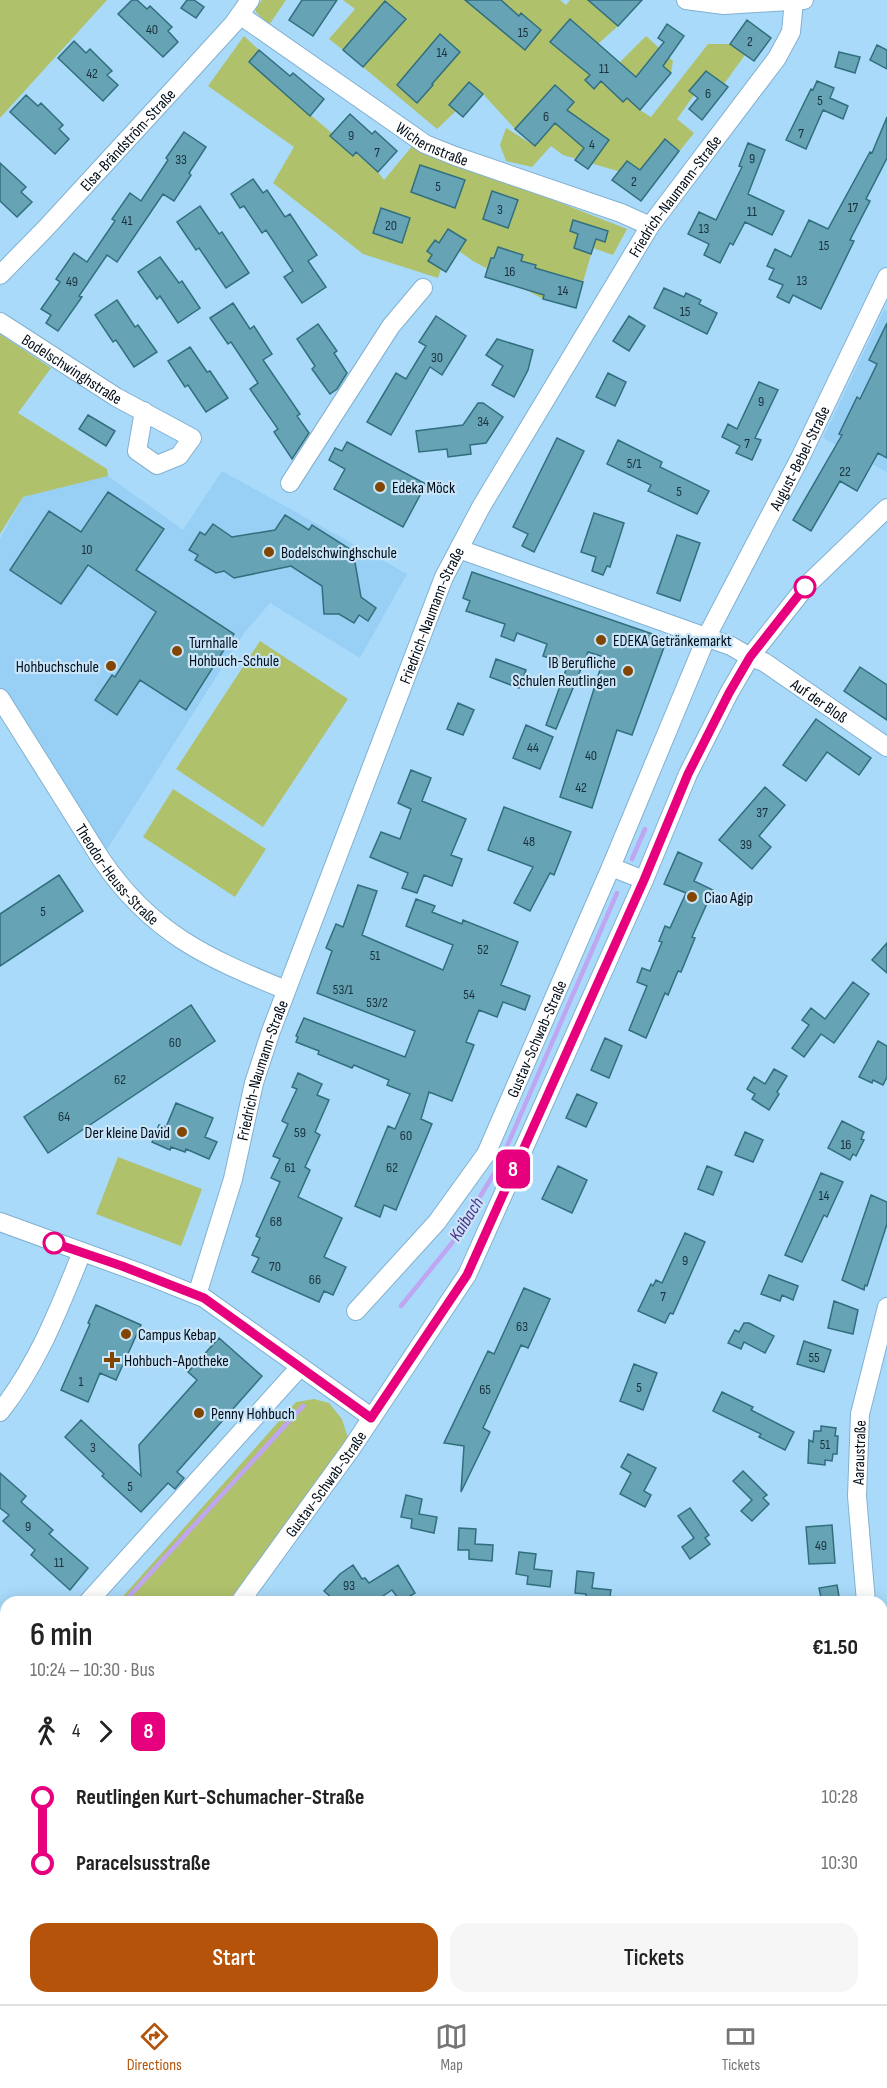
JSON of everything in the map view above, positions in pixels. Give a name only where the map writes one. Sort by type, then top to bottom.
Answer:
[{"type":"street","points":[[686,0],[724,5],[798,0]]},
{"type":"street","name":"Friedrich-Naumann-Straße","points":[[197,1295],[233,1179],[254,1083],[286,990],[444,577],[481,507],[546,396],[650,226],[777,58],[790,32],[798,0]]},
{"type":"street","name":"Wichernstraße","points":[[245,7],[425,144],[621,213],[650,226]]},
{"type":"street","name":"Elsa-Brändström-Straße","points":[[0,275],[46,228],[245,7]]},
{"type":"street","name":"August-Bebel-Straße","points":[[707,636],[800,458],[887,277]]},
{"type":"street","points":[[290,483],[391,326],[423,288]]},
{"type":"street","name":"Bodelschwinghstraße","points":[[0,322],[116,397],[144,411]]},
{"type":"street","name":"Gustav-Schwab-Straße","points":[[244,1596],[351,1449],[467,1275],[644,880],[688,774],[750,657],[807,585],[887,508]]},
{"type":"street","name":"Auf der Bloß","points":[[459,549],[731,646],[764,662],[887,747]]},
{"type":"street","name":"Gustav-Schwab-Straße","points":[[356,1311],[437,1222],[486,1154],[611,867],[707,636]]},
{"type":"street","name":"Theodor-Heuss-Straße","points":[[0,698],[101,859],[117,882],[137,904],[164,928],[193,948],[286,990]]},
{"type":"street","points":[[611,867],[644,880]]},
{"type":"street","points":[[0,1222],[197,1295],[225,1312],[371,1418]]},
{"type":"street","points":[[0,1412],[41,1349],[82,1252]]},
{"type":"street","name":"Aaraustraße","points":[[865,1596],[857,1496],[860,1414],[887,1307]]},
{"type":"street","points":[[93,1596],[300,1367]]},
{"type":"shaded area","points":[[884,310],[887,311],[887,472],[823,438]]},
{"type":"shaded area","name":"Hohbuchschule","points":[[222,471],[407,574],[360,658],[270,603],[244,633],[101,859],[0,698],[0,539],[23,497],[108,476],[183,530]]},
{"type":"green space","points":[[0,0],[107,0],[0,118]]},
{"type":"green space","points":[[262,0],[286,0],[269,25],[256,12]]},
{"type":"green space","points":[[343,0],[560,0],[566,5],[570,0],[592,0],[591,2],[618,26],[598,44],[580,66],[599,83],[646,36],[673,61],[671,73],[640,110],[651,117],[708,44],[730,44],[745,55],[724,84],[706,71],[690,91],[694,95],[677,119],[694,133],[655,182],[563,155],[551,146],[532,167],[506,161],[500,145],[506,128],[535,146],[574,102],[555,85],[515,129],[469,82],[449,105],[456,111],[437,129],[363,67],[379,49],[359,32],[343,50],[329,39],[355,9]],"holes":[[[385,1],[405,18],[390,37],[370,19]]]},
{"type":"green space","points":[[244,36],[259,50],[249,63],[378,172],[384,180],[413,145],[627,229],[613,255],[593,248],[583,282],[550,272],[543,299],[459,251],[441,269],[438,278],[363,254],[273,183],[294,147],[208,86]]},
{"type":"green space","points":[[0,334],[51,368],[18,413],[107,469],[108,476],[23,497],[0,534]]},
{"type":"green space","points":[[260,641],[348,699],[263,827],[176,769]]},
{"type":"green space","points":[[173,789],[266,849],[235,897],[143,837]]},
{"type":"green space","points":[[118,1157],[202,1189],[181,1246],[96,1214]]},
{"type":"green space","points":[[314,1399],[329,1403],[342,1419],[348,1438],[233,1596],[123,1596],[296,1402]]},
{"type":"building","points":[[132,0],[137,0],[147,9],[150,6],[172,27],[168,31],[178,42],[163,57],[118,14]]},
{"type":"building","points":[[187,0],[194,0],[204,7],[196,18],[181,8]]},
{"type":"building","points":[[302,0],[337,0],[313,36],[289,20]]},
{"type":"building","points":[[465,0],[501,0],[519,16],[521,13],[541,30],[525,50]]},
{"type":"building","points":[[588,0],[642,0],[618,26]]},
{"type":"building","points":[[385,1],[406,19],[363,67],[343,50]]},
{"type":"building","points":[[570,19],[636,77],[664,42],[658,38],[667,24],[684,36],[663,66],[671,73],[640,110],[627,98],[623,102],[601,81],[594,89],[585,80],[590,75],[550,42]]},
{"type":"building","points":[[747,20],[771,38],[754,61],[730,44]]},
{"type":"building","points":[[440,34],[460,52],[417,103],[397,85]]},
{"type":"building","points":[[74,41],[86,53],[90,49],[112,71],[107,75],[118,85],[103,101],[58,58]]},
{"type":"building","points":[[877,45],[887,50],[887,69],[870,60]]},
{"type":"building","points":[[259,50],[290,76],[293,73],[324,99],[310,116],[249,62]]},
{"type":"building","points":[[839,52],[860,57],[855,73],[835,67]]},
{"type":"building","points":[[706,71],[728,87],[702,120],[689,109],[698,98],[689,91]]},
{"type":"building","points":[[817,81],[834,88],[830,98],[848,106],[843,119],[823,110],[806,149],[786,140]]},
{"type":"building","points":[[469,82],[483,94],[463,117],[449,105]]},
{"type":"building","points":[[555,85],[574,102],[567,110],[609,140],[588,169],[575,160],[584,148],[555,123],[535,146],[515,129]]},
{"type":"building","points":[[26,95],[38,106],[41,103],[63,125],[59,129],[69,139],[55,154],[10,112]]},
{"type":"building","points":[[350,114],[372,134],[375,131],[397,151],[378,172],[356,152],[353,156],[330,136]]},
{"type":"building","points":[[887,117],[887,158],[866,199],[870,201],[850,240],[854,241],[821,309],[793,295],[789,303],[777,297],[783,285],[769,279],[774,269],[767,266],[775,249],[791,257],[809,220],[828,229],[870,152],[872,153]]},
{"type":"building","points":[[184,132],[206,147],[174,201],[163,194],[117,262],[107,255],[58,331],[46,323],[51,315],[41,309],[60,282],[56,279],[74,253],[87,262],[115,221],[112,219],[130,193],[141,201]]},
{"type":"building","points":[[665,139],[679,151],[641,201],[612,180],[627,161],[640,170]]},
{"type":"building","points":[[748,143],[765,150],[748,194],[784,211],[772,235],[745,222],[733,245],[730,243],[720,263],[704,255],[709,244],[688,234],[699,212],[716,220],[742,167],[739,166]]},
{"type":"building","points":[[0,163],[26,187],[21,192],[32,202],[17,217],[0,201]]},
{"type":"building","points":[[420,165],[465,180],[455,208],[411,192]]},
{"type":"building","points":[[253,179],[263,193],[267,190],[285,217],[290,214],[317,255],[308,261],[326,287],[302,303],[284,277],[293,271],[266,230],[262,233],[244,206],[240,208],[231,194]]},
{"type":"building","points":[[492,191],[518,200],[508,228],[483,219]]},
{"type":"building","points":[[200,206],[219,234],[222,232],[249,273],[226,288],[199,248],[196,250],[177,222]]},
{"type":"building","points":[[381,208],[410,218],[402,243],[373,233]]},
{"type":"building","points":[[573,220],[608,231],[605,242],[596,239],[591,254],[574,248],[578,234],[570,231]]},
{"type":"building","points":[[448,229],[466,240],[446,272],[428,261],[432,255],[427,251],[435,240],[439,243]]},
{"type":"building","points":[[498,247],[523,255],[521,261],[536,265],[535,268],[583,282],[576,308],[543,299],[544,295],[485,277],[491,258],[494,258]]},
{"type":"building","points":[[160,257],[179,283],[182,281],[200,308],[178,323],[160,296],[157,299],[138,272]]},
{"type":"building","points":[[664,288],[684,297],[686,293],[701,300],[699,304],[717,313],[707,334],[654,308]]},
{"type":"building","points":[[117,300],[135,327],[138,325],[157,352],[134,367],[116,340],[113,342],[95,315]]},
{"type":"building","points":[[233,303],[250,329],[254,326],[272,354],[263,360],[300,414],[297,416],[309,433],[292,459],[274,432],[278,429],[250,389],[258,383],[231,342],[228,344],[210,318]]},
{"type":"building","points":[[436,316],[466,336],[442,375],[430,367],[391,435],[367,422],[396,373],[406,379],[426,346],[419,342]]},
{"type":"building","points":[[629,316],[645,326],[629,351],[613,341]]},
{"type":"building","points":[[887,323],[887,458],[878,453],[857,491],[840,481],[811,531],[793,520],[842,435],[839,434],[857,397],[860,399],[877,364],[869,360]]},
{"type":"building","points":[[318,324],[337,351],[334,353],[347,373],[337,389],[330,394],[312,369],[315,366],[297,339]]},
{"type":"building","points":[[497,339],[533,350],[528,370],[514,397],[492,385],[503,366],[486,355]]},
{"type":"building","points":[[190,347],[228,398],[206,412],[188,385],[185,387],[168,361]]},
{"type":"building","points":[[608,373],[626,382],[615,406],[596,397]]},
{"type":"building","points":[[759,382],[778,390],[755,438],[761,440],[752,460],[736,453],[740,446],[722,437],[728,424],[737,429]]},
{"type":"building","points":[[478,403],[483,403],[503,417],[486,443],[470,445],[471,454],[448,457],[447,449],[419,452],[416,431],[463,425]]},
{"type":"building","points":[[88,415],[115,431],[106,446],[79,429]]},
{"type":"building","points":[[557,438],[584,451],[534,552],[522,546],[528,534],[513,527]]},
{"type":"building","points":[[618,440],[662,462],[660,467],[709,491],[697,514],[648,491],[651,485],[607,464]]},
{"type":"building","name":"Edeka Möck","points":[[347,442],[426,484],[403,527],[334,489],[345,469],[329,460],[335,448],[342,451]]},
{"type":"building","points":[[108,492],[164,529],[136,570],[234,634],[186,710],[140,680],[117,715],[95,700],[112,675],[115,677],[156,612],[88,565],[61,604],[10,570],[49,511],[81,532]]},
{"type":"building","points":[[594,513],[624,523],[610,567],[607,566],[603,575],[592,571],[596,557],[581,552]]},
{"type":"building","points":[[285,515],[309,530],[312,525],[353,551],[361,597],[376,608],[368,621],[359,615],[354,623],[339,614],[324,614],[322,586],[291,566],[234,578],[224,571],[216,573],[195,560],[198,555],[189,550],[200,532],[205,535],[213,524],[232,537],[275,530]]},
{"type":"building","points":[[677,535],[700,543],[680,601],[657,593]]},
{"type":"building","name":"EDEKA Getränkemarkt","points":[[472,572],[667,639],[632,735],[617,730],[592,808],[560,797],[604,657],[588,652],[556,729],[546,725],[568,664],[543,656],[547,644],[517,633],[514,641],[501,636],[505,624],[466,611],[470,601],[463,598]]},
{"type":"building","points":[[496,659],[526,670],[519,688],[490,677]]},
{"type":"building","points":[[860,667],[887,685],[887,720],[844,691]]},
{"type":"building","points":[[458,703],[474,710],[463,735],[447,729]]},
{"type":"building","points":[[816,719],[871,758],[859,775],[827,752],[806,781],[783,765]]},
{"type":"building","points":[[526,725],[553,737],[540,769],[513,758]]},
{"type":"building","points":[[411,770],[431,778],[422,801],[466,819],[451,855],[462,859],[452,886],[424,875],[417,893],[402,888],[408,873],[370,857],[381,832],[400,839],[411,809],[398,803]]},
{"type":"building","points":[[765,787],[785,805],[759,836],[771,847],[752,869],[719,840]]},
{"type":"building","points":[[504,807],[571,832],[554,875],[550,873],[530,911],[514,903],[533,867],[488,850]]},
{"type":"building","points":[[678,852],[702,863],[694,881],[713,890],[692,937],[695,938],[681,972],[678,971],[668,995],[665,993],[646,1038],[629,1030],[647,986],[637,982],[642,968],[650,971],[662,942],[659,941],[665,926],[670,928],[686,893],[664,884]]},
{"type":"building","points":[[59,875],[83,911],[0,966],[0,914]]},
{"type":"building","points":[[358,885],[377,891],[362,935],[443,970],[453,945],[406,926],[416,899],[435,906],[432,912],[462,924],[463,920],[518,942],[501,985],[530,996],[525,1010],[503,1002],[497,1017],[479,1010],[466,1042],[474,1045],[452,1101],[429,1092],[421,1119],[432,1124],[396,1210],[384,1205],[380,1217],[355,1206],[388,1126],[395,1129],[410,1094],[387,1085],[389,1080],[354,1065],[352,1068],[296,1042],[298,1037],[296,1036],[304,1018],[405,1057],[415,1031],[317,993],[332,951],[326,948],[336,924],[343,927]]},
{"type":"building","points":[[887,943],[887,973],[872,960]]},
{"type":"building","points":[[853,982],[869,994],[834,1043],[821,1034],[804,1057],[792,1048],[809,1025],[802,1020],[811,1008],[825,1019]]},
{"type":"building","points":[[191,1005],[215,1041],[48,1153],[24,1117]]},
{"type":"building","points":[[605,1038],[622,1046],[609,1078],[591,1070]]},
{"type":"building","points":[[878,1041],[887,1046],[887,1077],[883,1085],[859,1077]]},
{"type":"building","points":[[774,1069],[787,1076],[769,1110],[752,1099],[755,1094],[747,1089],[754,1077],[765,1084]]},
{"type":"building","points":[[298,1073],[322,1084],[317,1095],[329,1100],[315,1132],[320,1135],[305,1167],[310,1170],[298,1197],[342,1218],[324,1257],[346,1267],[333,1295],[324,1291],[319,1302],[252,1272],[259,1258],[252,1255],[260,1238],[256,1236],[280,1182],[271,1178],[280,1159],[273,1156],[288,1124],[282,1121],[297,1089],[292,1087]]},
{"type":"building","points":[[577,1094],[597,1103],[586,1127],[566,1118]]},
{"type":"building","name":"Der kleine David","points":[[176,1103],[213,1118],[205,1137],[217,1142],[209,1159],[186,1149],[185,1152],[171,1147],[170,1150],[152,1142],[159,1125],[166,1127]]},
{"type":"building","points":[[842,1121],[864,1132],[861,1139],[864,1140],[856,1156],[853,1154],[850,1160],[828,1148]]},
{"type":"building","points":[[745,1132],[763,1140],[753,1162],[735,1155]]},
{"type":"building","points":[[558,1166],[587,1180],[572,1213],[542,1199]]},
{"type":"building","points":[[707,1166],[722,1172],[713,1195],[698,1189]]},
{"type":"building","points":[[821,1173],[843,1182],[827,1217],[824,1215],[802,1262],[785,1255]]},
{"type":"building","points":[[871,1195],[887,1202],[887,1224],[864,1290],[842,1280]]},
{"type":"building","points":[[685,1233],[705,1242],[673,1314],[670,1313],[665,1323],[638,1311],[651,1284],[653,1286],[656,1280],[662,1283]]},
{"type":"building","points":[[769,1275],[798,1286],[793,1300],[782,1295],[780,1301],[761,1294]]},
{"type":"building","points":[[524,1288],[550,1299],[528,1348],[521,1345],[483,1428],[490,1432],[461,1492],[464,1446],[444,1443],[488,1351],[494,1354]]},
{"type":"building","points":[[834,1301],[858,1310],[853,1334],[828,1328]]},
{"type":"building","points":[[96,1305],[141,1325],[116,1380],[100,1373],[88,1402],[61,1390]]},
{"type":"building","points":[[744,1323],[749,1323],[774,1336],[765,1353],[744,1342],[741,1349],[728,1343],[735,1330],[739,1332]]},
{"type":"building","name":"Penny Hohbuch","points":[[219,1338],[262,1376],[177,1472],[184,1478],[175,1489],[168,1483],[141,1512],[65,1437],[81,1420],[141,1476],[139,1445],[197,1380],[188,1372]]},
{"type":"building","points":[[804,1341],[831,1350],[824,1372],[797,1364]]},
{"type":"building","points":[[634,1364],[657,1373],[643,1410],[620,1401]]},
{"type":"building","points":[[722,1392],[753,1407],[751,1410],[794,1432],[785,1450],[759,1437],[761,1434],[713,1411]]},
{"type":"building","points":[[821,1426],[836,1428],[837,1454],[833,1454],[832,1461],[825,1460],[825,1465],[808,1463],[809,1440],[813,1442],[814,1431],[821,1431]]},
{"type":"building","points":[[628,1454],[656,1468],[644,1491],[651,1495],[645,1507],[620,1494],[631,1473],[621,1467]]},
{"type":"building","points":[[743,1471],[767,1495],[763,1498],[769,1504],[752,1521],[741,1511],[752,1500],[733,1481]]},
{"type":"building","points":[[0,1473],[26,1496],[21,1502],[53,1530],[49,1534],[88,1568],[70,1590],[31,1555],[35,1550],[3,1521],[9,1515],[0,1508]]},
{"type":"building","points":[[406,1495],[422,1499],[419,1514],[437,1517],[434,1533],[411,1528],[412,1519],[401,1517]]},
{"type":"building","points":[[690,1508],[709,1535],[705,1538],[710,1544],[690,1559],[682,1547],[694,1538],[678,1516]]},
{"type":"building","points":[[832,1525],[835,1563],[809,1564],[806,1527]]},
{"type":"building","points":[[459,1528],[476,1529],[475,1544],[493,1545],[492,1561],[469,1559],[469,1550],[458,1550]]},
{"type":"building","points":[[519,1552],[536,1554],[534,1569],[552,1571],[550,1587],[527,1584],[528,1576],[516,1574]]},
{"type":"building","points":[[353,1565],[362,1579],[365,1578],[369,1583],[398,1565],[415,1593],[410,1596],[396,1596],[392,1590],[383,1596],[329,1596],[324,1591],[340,1574]]},
{"type":"building","points":[[577,1571],[594,1573],[592,1588],[611,1590],[610,1596],[586,1596],[586,1594],[575,1593]]},
{"type":"building","points":[[837,1585],[839,1596],[821,1596],[819,1588]]},
{"type":"waterway","name":"Kaibach","points":[[632,859],[645,829]]},
{"type":"waterway","name":"Kaibach","points":[[401,1306],[452,1243],[498,1167],[617,893]]},
{"type":"waterway","name":"Kaibach","points":[[129,1596],[303,1406]]},
{"type":"bus line","name":"8","points":[[54,1243],[166,1282],[204,1298],[371,1418],[467,1275],[644,880],[688,774],[750,657],[805,587]]},
{"type":"place","name":"Edeka Möck","points":[[380,487]]},
{"type":"place","name":"Bodelschwinghschule","points":[[269,552]]},
{"type":"place","name":"EDEKA Getränkemarkt","points":[[601,640]]},
{"type":"place","name":"Turnhalle Hohbuch-Schule","points":[[177,651]]},
{"type":"place","name":"Hohbuchschule","points":[[111,666]]},
{"type":"place","name":"IB Berufliche Schulen Reutlingen","points":[[628,671]]},
{"type":"place","name":"Ciao Agip","points":[[692,897]]},
{"type":"place","name":"Der kleine David","points":[[182,1132]]},
{"type":"place","name":"Campus Kebap","points":[[126,1334]]},
{"type":"place","name":"Hohbuch-Apotheke","points":[[112,1360]]},
{"type":"place","name":"Penny Hohbuch","points":[[199,1413]]}]
